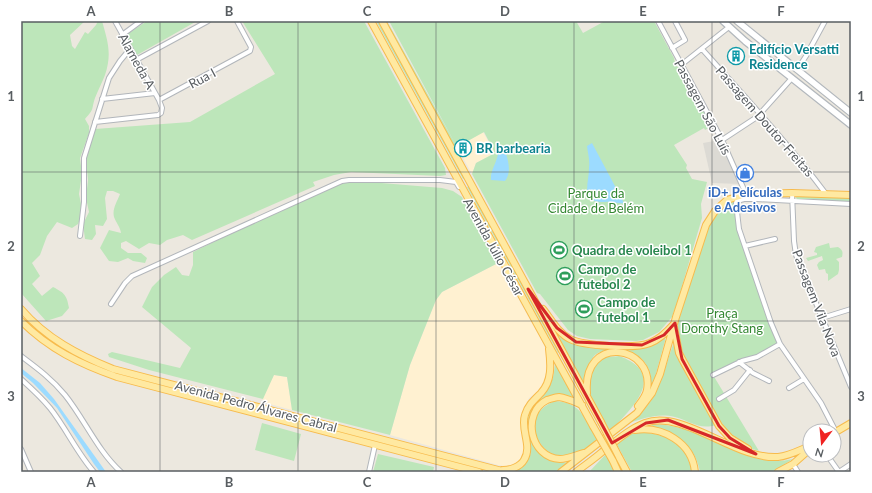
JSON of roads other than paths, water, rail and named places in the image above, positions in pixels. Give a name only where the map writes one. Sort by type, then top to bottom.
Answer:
[{"type":"main road","name":"Avenida Júlio César","points":[[371,21],[618,472]]},
{"type":"main road","name":"Avenida Júlio César","points":[[382,21],[627,472]]},
{"type":"main road","points":[[723,21],[851,124]]},
{"type":"main road","points":[[736,21],[851,113]]},
{"type":"main road","points":[[561,472],[637,413],[652,393],[660,374],[674,324],[706,225],[715,211],[727,200],[746,194],[792,192],[851,195]]},
{"type":"main road","points":[[528,289],[557,328],[568,339],[576,342],[631,347],[642,346],[664,335],[674,324]]},
{"type":"main road","name":"Avenida Pedro Álvares Cabral","points":[[21,309],[44,332],[61,344],[89,359],[113,368],[503,471]]},
{"type":"main road","name":"Avenida Pedro Álvares Cabral","points":[[21,321],[37,336],[67,356],[94,369],[117,377],[479,472]]},
{"type":"main road","points":[[674,324],[679,353],[719,426],[730,438],[756,454]]},
{"type":"main road","points":[[503,471],[516,467],[523,462],[525,458],[528,446],[524,430],[524,419],[528,407],[542,392],[548,380],[551,366],[549,346]]},
{"type":"main road","points":[[587,396],[586,382],[588,373],[598,358],[611,352],[628,354],[636,359],[644,369],[647,391],[635,410],[622,422],[618,428]]},
{"type":"main road","points":[[582,405],[559,397],[549,400],[540,405],[535,412],[532,422],[532,431],[533,438],[538,446],[544,453],[550,456],[561,459],[586,452]]},
{"type":"main road","points":[[576,472],[631,430],[657,420],[668,420],[679,423],[740,450],[768,457],[788,455],[802,449]]},
{"type":"main road","points":[[842,428],[851,424]]},
{"type":"main road","points":[[631,430],[648,429],[672,436],[682,444],[695,467],[695,472]]},
{"type":"main road","points":[[778,472],[793,464],[802,456]]},
{"type":"main road","points":[[581,472],[586,464]]},
{"type":"street","name":"Alameda A","points":[[115,21],[159,100]]},
{"type":"street","points":[[122,34],[141,21]]},
{"type":"street","points":[[136,60],[208,21]]},
{"type":"street","name":"Rua I","points":[[159,100],[250,51],[251,47],[237,21]]},
{"type":"street","name":"Passagem São Luís","points":[[658,21],[722,140],[746,194]]},
{"type":"street","points":[[672,48],[685,40],[675,21]]},
{"type":"street","points":[[797,70],[825,21]]},
{"type":"street","points":[[681,65],[729,27]]},
{"type":"street","points":[[80,236],[84,202],[84,158],[110,78],[120,61],[130,49]]},
{"type":"street","name":"Passagem Doutor Freitas","points":[[702,49],[760,114],[812,175],[826,194]]},
{"type":"street","points":[[722,140],[739,130],[760,114],[792,78]]},
{"type":"street","points":[[102,99],[155,93]]},
{"type":"street","points":[[95,122],[158,115],[162,111],[159,100]]},
{"type":"street","points":[[111,304],[125,283],[132,276],[342,181],[440,180],[456,182],[459,187],[462,187]]},
{"type":"street","name":"Passagem Vila Nova","points":[[792,192],[796,254],[851,387]]},
{"type":"street","points":[[831,423],[821,403],[780,344],[771,323],[744,246],[739,229],[736,207],[737,201],[740,199],[851,204]]},
{"type":"street","points":[[744,246],[775,239]]},
{"type":"street","points":[[822,318],[851,309]]},
{"type":"street","points":[[713,375],[739,362],[756,357],[780,344]]},
{"type":"street","points":[[21,356],[47,375],[65,395],[107,458],[121,472]]},
{"type":"street","points":[[739,362],[753,373],[769,381]]},
{"type":"street","points":[[719,399],[734,390],[750,370]]},
{"type":"street","points":[[789,388],[804,379]]},
{"type":"street","points":[[22,382],[35,391],[50,409],[94,472]]},
{"type":"street","points":[[369,472],[375,445]]},
{"type":"street","points":[[21,450],[31,472]]},
{"type":"street","points":[[833,463],[839,472],[851,464]]},
{"type":"street","points":[[793,464],[798,472]]},
{"type":"water","points":[[592,143],[624,203],[597,201],[589,196],[587,191],[589,162],[587,146]]},
{"type":"water","points":[[498,153],[506,154],[508,161],[509,171],[505,181],[491,180]]},
{"type":"water","points":[[21,368],[40,383],[54,399],[106,472],[100,472],[57,408],[21,373]]},
{"type":"place","name":"Edifício Versatti Residence","points":[[736,56]]},
{"type":"place","name":"BR barbearia","points":[[463,148]]},
{"type":"place","name":"iD+ Películas e Adesivos","points":[[745,173]]},
{"type":"place","name":"Quadra de voleibol 1","points":[[559,250]]},
{"type":"place","name":"Campo de futebol 2","points":[[565,276]]},
{"type":"place","name":"Campo de futebol 1","points":[[584,309]]},
{"type":"park label","name":"Parque da Cidade de Belém","points":[[596,200]]},
{"type":"park label","name":"Praça Dorothy Stang","points":[[722,320]]}]
